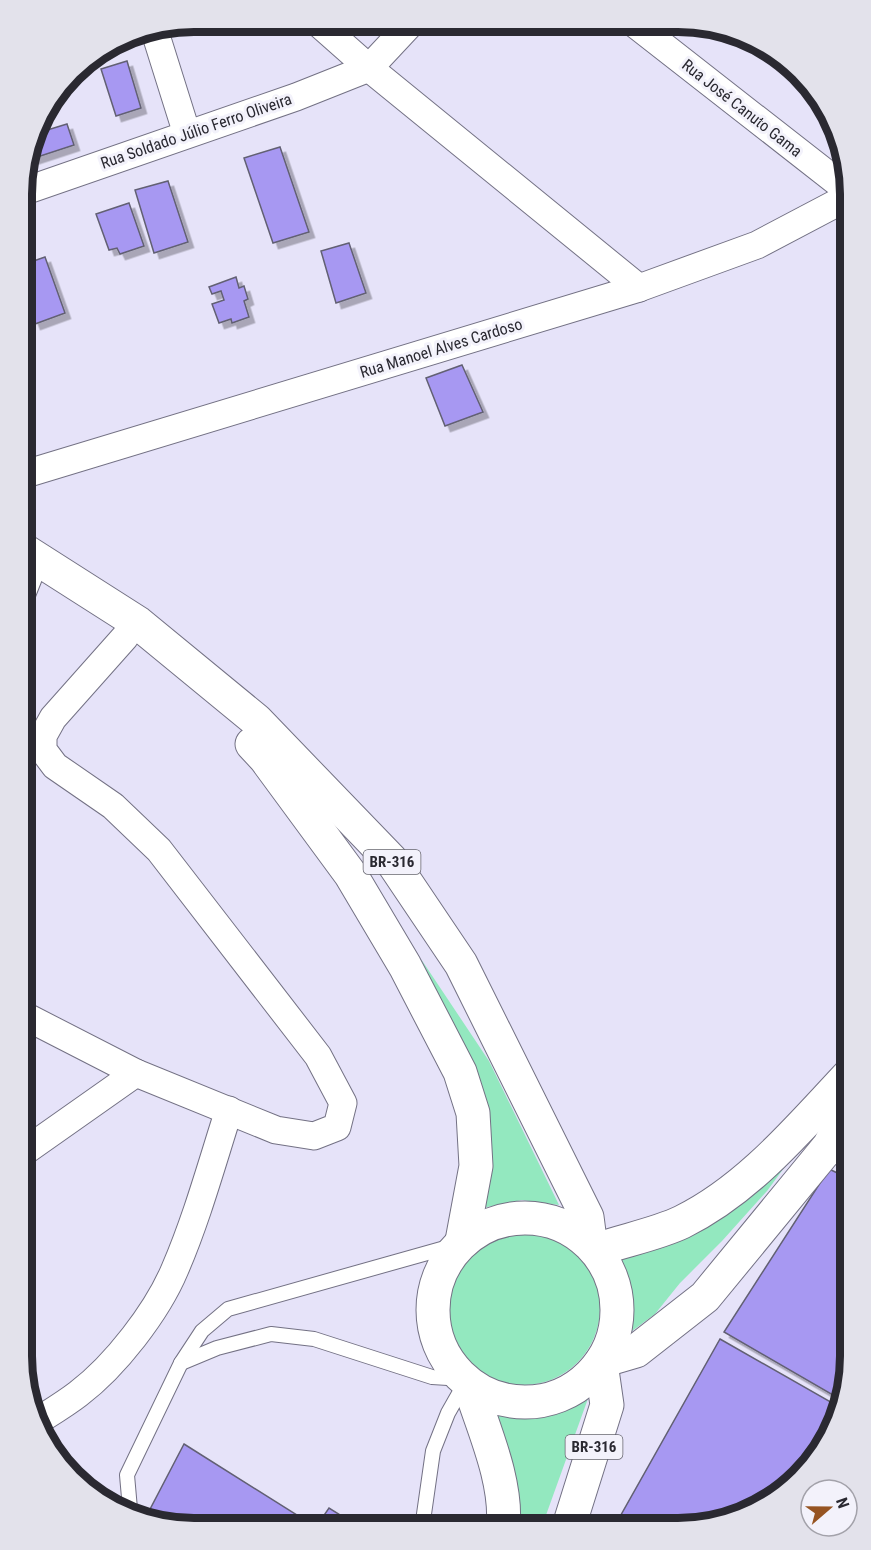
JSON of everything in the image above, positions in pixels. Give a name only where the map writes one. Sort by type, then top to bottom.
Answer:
[{"type":"main road","name":"BR-316","points":[[32,555],[138,623],[256,720],[391,860],[461,964],[587,1217],[594,1244],[615,1286],[618,1314],[612,1342],[601,1362],[577,1387],[551,1399],[523,1403],[495,1398],[466,1381]]},
{"type":"main road","name":"BR-316","points":[[72,580],[126,637],[220,712],[265,758],[351,875],[405,966],[460,1072],[473,1113],[476,1166],[458,1245],[434,1287],[432,1314],[437,1341],[466,1381],[496,1468],[505,1518]]},
{"type":"main road","points":[[594,1244],[680,1223],[708,1207],[770,1159],[839,1085]]},
{"type":"main road","points":[[601,1362],[636,1351],[705,1297],[839,1152]]},
{"type":"main road","name":"BR-316","points":[[458,1245],[483,1226],[536,1216],[594,1244]]},
{"type":"main road","name":"BR-316","points":[[571,1518],[607,1405],[601,1362]]},
{"type":"street","points":[[328,32],[369,68],[639,288]]},
{"type":"street","points":[[369,68],[403,32]]},
{"type":"street","name":"Rua José Canuto Gama","points":[[645,32],[839,186]]},
{"type":"street","points":[[156,36],[187,134]]},
{"type":"street","name":"Rua Soldado Júlio Ferro Oliveira","points":[[32,188],[296,97],[369,68]]},
{"type":"street","name":"Rua Manoel Alves Cardoso","points":[[32,472],[639,288],[757,245],[840,199]]},
{"type":"street","points":[[32,1020],[136,1073],[276,1130],[314,1136],[337,1127],[343,1103],[318,1056],[159,850],[113,806],[55,766],[43,750],[43,736],[53,718],[126,637]]},
{"type":"street","points":[[32,1146],[136,1073]]},
{"type":"street","points":[[43,1417],[92,1382],[145,1323],[174,1271],[202,1198],[229,1110]]},
{"type":"lane","points":[[130,1505],[127,1475],[181,1363],[202,1331],[228,1309],[458,1245]]},
{"type":"lane","points":[[181,1363],[217,1348],[270,1335],[314,1339],[432,1377],[466,1381],[448,1413],[433,1451],[423,1518]]},
{"type":"green space","points":[[421,959],[489,1061],[559,1205],[522,1200],[477,1209],[481,1088]]},
{"type":"green space","points":[[798,1149],[767,1191],[680,1283],[655,1314],[624,1337],[625,1286],[614,1258]]},
{"type":"green space","points":[[523,1231],[553,1236],[578,1253],[595,1278],[600,1308],[595,1338],[578,1363],[553,1380],[523,1385],[493,1380],[468,1363],[451,1338],[446,1308],[451,1278],[468,1253],[493,1236]]},
{"type":"green space","points":[[590,1393],[545,1518],[513,1518],[490,1410],[512,1414],[555,1410]]},
{"type":"building","points":[[127,61],[141,108],[116,116],[101,69]]},
{"type":"building","points":[[67,124],[74,145],[36,157],[44,131]]},
{"type":"building","points":[[280,147],[309,232],[273,243],[244,158]]},
{"type":"building","points":[[168,181],[188,242],[154,253],[135,190]]},
{"type":"building","points":[[129,203],[144,246],[120,254],[117,248],[109,250],[96,214]]},
{"type":"building","points":[[349,243],[366,293],[336,303],[321,251]]},
{"type":"building","points":[[45,257],[65,313],[35,324],[32,316],[32,262]]},
{"type":"building","points":[[236,277],[239,288],[244,286],[248,299],[244,301],[249,317],[232,323],[231,319],[219,323],[212,304],[224,300],[221,291],[212,294],[209,287]]},
{"type":"building","points":[[462,365],[483,412],[445,426],[426,378]]},
{"type":"building","points":[[829,1169],[839,1174],[839,1367],[835,1396],[724,1332]]},
{"type":"building","points":[[720,1339],[833,1403],[818,1438],[806,1455],[784,1478],[749,1502],[730,1510],[699,1517],[619,1518]]},
{"type":"building","points":[[184,1444],[302,1518],[193,1518],[148,1512]]},
{"type":"building","points":[[329,1508],[345,1518],[322,1518]]}]
